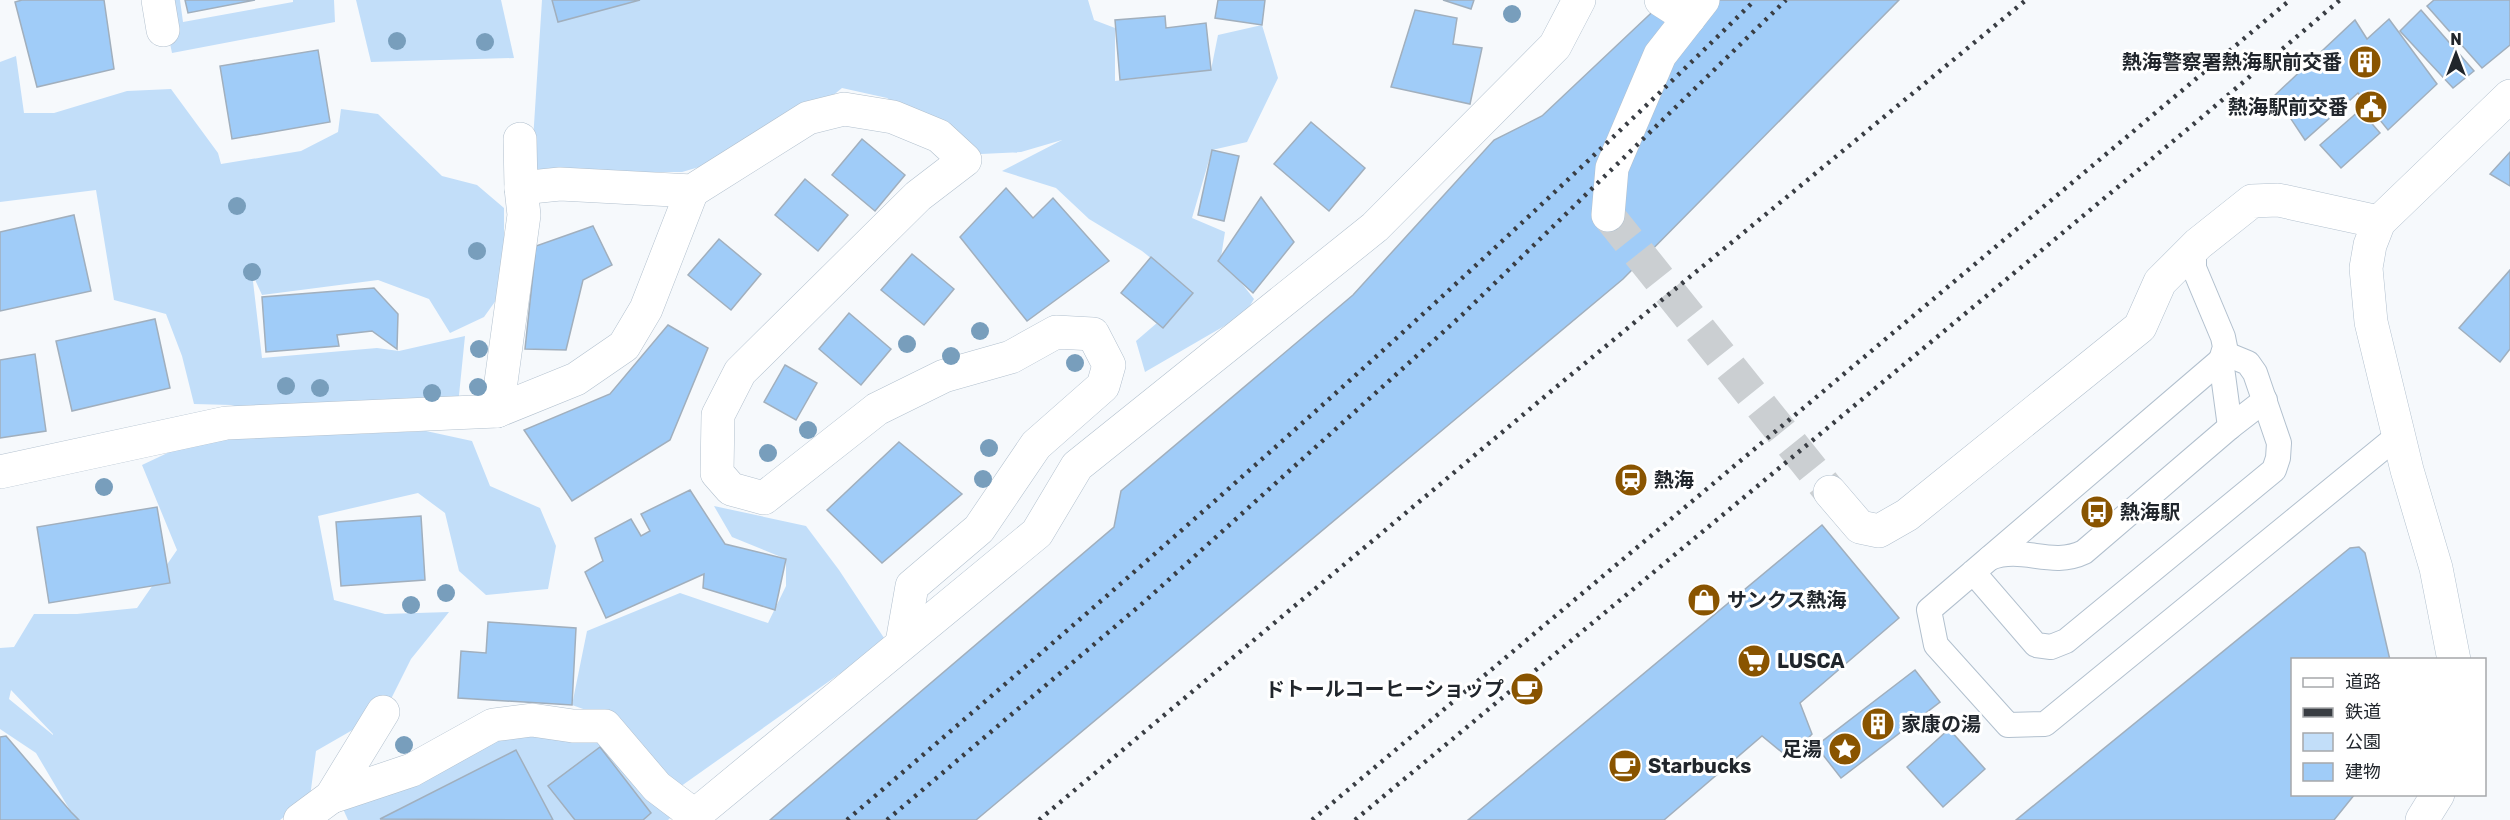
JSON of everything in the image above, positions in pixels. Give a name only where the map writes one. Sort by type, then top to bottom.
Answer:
[{"type":"street","points":[[300,820],[331,798],[412,770],[492,725],[532,720],[573,726],[605,726],[657,787],[691,818],[1037,533],[1077,466],[1375,227],[1555,46],[1579,0]]},
{"type":"street","points":[[1608,215],[1612,168],[1660,55],[1696,9],[1661,0]]},
{"type":"street","points":[[2454,658],[2436,568],[2407,470],[2371,322],[2366,268],[2370,245],[2379,222],[2510,96]]},
{"type":"street","points":[[521,188],[560,184],[692,191],[808,118],[844,109],[893,117],[930,132],[939,136],[965,160],[918,196],[740,372],[718,416],[717,473],[731,489],[764,498],[877,409],[944,376],[1011,357],[1056,332],[1093,334],[1109,364],[1103,386],[1036,445],[979,530],[912,586],[902,644]]},
{"type":"street","points":[[497,411],[524,214],[520,139]]},
{"type":"street","points":[[0,472],[226,423],[497,411],[576,379],[624,346],[646,309],[692,191]]},
{"type":"street","points":[[1830,492],[1860,527],[1879,531],[1907,514],[2140,327],[2160,282],[2198,244],[2253,201],[2278,200],[2379,222]]},
{"type":"street","points":[[331,798],[383,712]]},
{"type":"street","points":[[2422,820],[2438,796]]},
{"type":"lane","points":[[2198,244],[2194,250],[2193,263],[2225,347],[2221,360],[2230,427]]},
{"type":"lane","points":[[1980,565],[2036,645],[2051,647],[2066,641],[2274,470],[2279,443],[2255,373],[2248,363],[2231,356],[2221,360],[1980,565],[1929,609],[1936,645],[2008,725],[2045,723],[2400,434]]},
{"type":"lane","points":[[1980,565],[2008,552],[2064,559],[2084,552],[2230,427],[2265,400]]},
{"type":"green space","points":[[161,0],[180,0],[183,22],[293,2],[293,0],[334,0],[335,22],[172,53]]},
{"type":"green space","points":[[356,0],[501,0],[514,58],[371,62]]},
{"type":"green space","points":[[542,0],[1088,0],[1094,20],[1115,28],[1115,81],[1211,70],[1218,35],[1262,25],[1278,78],[1247,142],[1212,150],[1192,218],[1225,232],[1221,257],[1254,299],[1245,314],[1145,372],[1136,341],[1193,292],[1142,251],[1089,219],[1056,188],[1002,171],[1062,140],[1021,152],[960,155],[887,98],[842,88],[825,102],[713,163],[682,172],[627,172],[530,187]]},
{"type":"green space","points":[[16,56],[24,113],[54,113],[127,91],[171,89],[218,153],[221,164],[301,151],[338,132],[341,109],[378,114],[442,176],[477,185],[504,208],[504,289],[484,317],[450,333],[429,299],[378,280],[262,295],[252,273],[262,358],[377,348],[399,351],[465,336],[458,405],[268,415],[231,405],[194,404],[182,356],[166,314],[114,300],[96,190],[0,202],[0,62]]},
{"type":"green space","points":[[426,431],[472,441],[490,486],[540,508],[556,546],[548,589],[486,595],[459,571],[445,513],[418,493],[318,516],[334,600],[385,614],[449,612],[411,659],[392,697],[356,728],[316,751],[310,797],[280,820],[79,820],[71,812],[36,753],[0,729],[0,648],[14,647],[34,614],[77,614],[137,608],[177,550],[142,465],[178,448],[254,432],[354,434]],"holes":[[[11,690],[53,734],[9,699]]]},
{"type":"green space","points":[[714,506],[806,526],[839,570],[886,641],[677,789],[614,720],[572,705],[587,631],[680,593],[768,623],[786,586],[786,559],[732,537]]},
{"type":"green space","points":[[493,725],[605,726],[682,806],[668,820],[348,820],[340,802]]},
{"type":"building","points":[[22,0],[104,0],[114,69],[37,87],[15,2]]},
{"type":"building","points":[[185,0],[255,0],[188,13]]},
{"type":"building","points":[[552,0],[640,0],[558,22]]},
{"type":"building","points":[[1218,0],[1265,0],[1262,25],[1215,18]]},
{"type":"building","points":[[1443,0],[1474,0],[1471,9]]},
{"type":"building","points":[[1665,0],[1899,0],[1623,279],[976,820],[770,820],[1114,527],[1121,491],[1353,295],[1494,140],[1542,116]]},
{"type":"building","points":[[2434,0],[2510,0],[2510,45],[2482,68],[2427,6]]},
{"type":"building","points":[[1415,10],[1457,18],[1453,44],[1482,48],[1470,104],[1391,87]]},
{"type":"building","points":[[2421,10],[2474,71],[2453,88],[2400,31]]},
{"type":"building","points":[[1165,16],[1166,28],[1206,23],[1211,70],[1120,80],[1115,20]]},
{"type":"building","name":"熱海警察署熱海駅前交番","points":[[2389,19],[2437,84],[2388,130],[2358,93],[2305,140],[2275,95],[2355,20],[2367,39]]},
{"type":"building","points":[[318,50],[330,122],[232,139],[220,66]]},
{"type":"building","points":[[2360,110],[2380,133],[2341,168],[2320,145]]},
{"type":"building","points":[[1311,122],[1365,168],[1329,211],[1274,164]]},
{"type":"building","points":[[862,139],[905,175],[875,211],[832,175]]},
{"type":"building","points":[[1212,150],[1239,156],[1224,221],[1198,215]]},
{"type":"building","points":[[2510,152],[2510,186],[2490,174]]},
{"type":"building","points":[[805,179],[848,215],[818,251],[775,215]]},
{"type":"building","points":[[1006,188],[1033,218],[1053,198],[1109,261],[1027,321],[960,237]]},
{"type":"building","points":[[1261,197],[1294,242],[1253,293],[1218,261]]},
{"type":"building","points":[[74,215],[91,291],[0,311],[0,232]]},
{"type":"building","points":[[593,226],[612,265],[583,280],[566,350],[525,349],[536,246]]},
{"type":"building","points":[[719,239],[761,274],[731,310],[688,275]]},
{"type":"building","points":[[912,254],[954,289],[924,325],[881,290]]},
{"type":"building","points":[[1151,257],[1193,293],[1163,328],[1121,293]]},
{"type":"building","points":[[2510,270],[2510,349],[2500,362],[2459,328]]},
{"type":"building","points":[[374,288],[398,314],[397,349],[372,331],[337,335],[339,346],[266,352],[262,297]]},
{"type":"building","points":[[849,313],[891,349],[861,385],[819,349]]},
{"type":"building","points":[[155,319],[170,388],[72,411],[56,341]]},
{"type":"building","points":[[668,325],[708,348],[670,440],[572,501],[524,430],[610,394]]},
{"type":"building","points":[[35,354],[46,431],[0,438],[0,360]]},
{"type":"building","points":[[785,365],[817,383],[796,420],[764,402]]},
{"type":"building","points":[[899,442],[962,494],[882,563],[827,510]]},
{"type":"building","points":[[690,490],[725,544],[786,559],[775,610],[703,588],[704,574],[606,618],[585,572],[603,561],[595,538],[631,519],[641,536],[650,531],[641,514]]},
{"type":"building","points":[[157,507],[170,583],[49,603],[37,527]]},
{"type":"building","points":[[421,516],[425,580],[341,586],[336,522]]},
{"type":"building","name":"LUSCA","points":[[1822,525],[1899,618],[1800,703],[1812,734],[1789,758],[1762,736],[1664,820],[1468,820]]},
{"type":"building","points":[[2359,547],[2365,553],[2390,658],[2291,658],[2291,796],[2353,796],[2334,820],[2016,820],[2350,548]]},
{"type":"building","points":[[488,622],[576,628],[572,705],[458,698],[461,651],[486,653]]},
{"type":"building","name":"家康の湯","points":[[1915,670],[1940,702],[1841,778],[1816,746]]},
{"type":"building","points":[[1949,729],[1985,769],[1943,807],[1907,767]]},
{"type":"building","points":[[6,736],[79,820],[0,820],[0,737]]},
{"type":"building","points":[[600,747],[651,813],[643,820],[575,820],[548,786]]},
{"type":"building","points":[[516,750],[553,820],[380,819]]},
{"type":"tunnel","points":[[1608,215],[1830,492]]},
{"type":"railway","points":[[847,820],[1194,520],[1308,418],[1534,212],[1755,0]]},
{"type":"railway","points":[[887,820],[1144,602],[1462,315],[1786,0]]},
{"type":"railway","points":[[1039,820],[1555,388],[2026,0]]},
{"type":"railway","points":[[1312,820],[2290,0]]},
{"type":"railway","points":[[1355,820],[2340,0]]},
{"type":"place","name":"熱海警察署熱海駅前交番","points":[[2365,62]]},
{"type":"place","name":"熱海駅前交番","points":[[2371,107]]},
{"type":"place","name":"熱海","points":[[1631,480]]},
{"type":"place","name":"熱海駅","points":[[2097,512]]},
{"type":"place","name":"サンクス熱海","points":[[1704,600]]},
{"type":"place","name":"LUSCA","points":[[1754,661]]},
{"type":"place","name":"ドトールコーヒーショップ","points":[[1527,689]]},
{"type":"place","name":"家康の湯","points":[[1878,724]]},
{"type":"place","name":"足湯","points":[[1845,749]]},
{"type":"place","name":"Starbucks","points":[[1625,766]]}]
